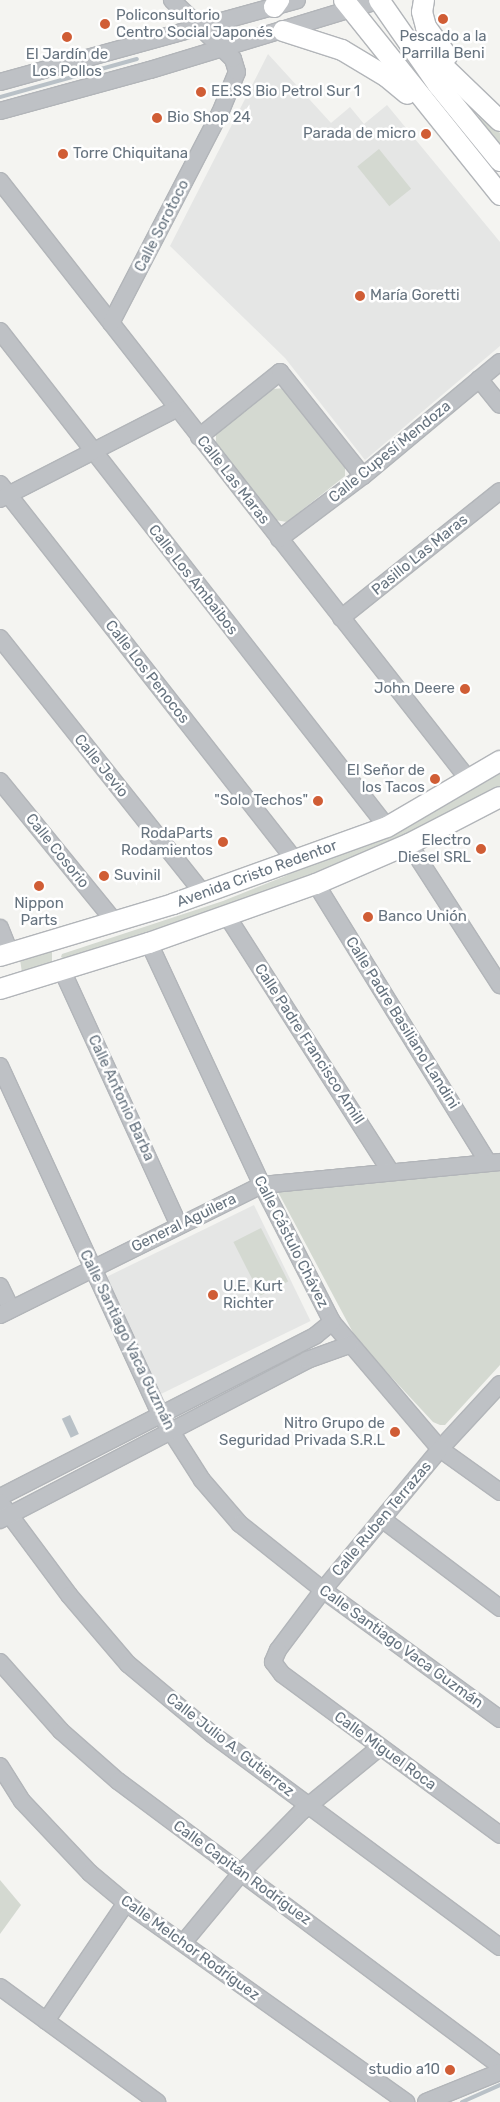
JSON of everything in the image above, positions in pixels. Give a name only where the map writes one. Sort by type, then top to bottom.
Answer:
[{"type":"main road","points":[[424,0],[423,16],[430,35],[494,113]]},
{"type":"main road","points":[[366,2],[398,24],[494,113]]},
{"type":"main road","points":[[366,2],[365,27],[500,195]]},
{"type":"main road","points":[[398,24],[438,85],[500,161]]},
{"type":"main road","points":[[283,31],[338,48],[361,60],[387,77],[438,120]]},
{"type":"main road","name":"Avenida Cristo Redentor","points":[[5,954],[74,935],[203,893],[387,827],[500,761]]},
{"type":"main road","name":"Avenida Cristo Redentor","points":[[0,988],[149,943],[316,884],[409,844],[500,797]]},
{"type":"main road","points":[[62,970],[55,952],[74,935]]},
{"type":"main road","points":[[0,988],[18,971],[17,960],[5,954]]},
{"type":"street","points":[[172,0],[198,27],[224,48]]},
{"type":"street","points":[[0,82],[198,27],[276,3],[297,0]]},
{"type":"street","points":[[0,111],[283,31],[366,2]]},
{"type":"street","name":"Calle Sorotoco","points":[[111,323],[220,113],[237,72],[233,59],[224,48]]},
{"type":"street","name":"Calle Las Maras","points":[[0,180],[176,409],[468,779]]},
{"type":"street","name":"Calle Los Ambaibos","points":[[0,331],[387,827]]},
{"type":"street","name":"Calle Cupesí Mendoza","points":[[279,539],[362,476],[500,362]]},
{"type":"street","points":[[199,437],[280,372],[362,476]]},
{"type":"street","points":[[479,379],[500,405]]},
{"type":"street","points":[[3,493],[93,452],[176,409]]},
{"type":"street","name":"Pasillo Las Maras","points":[[341,618],[500,491]]},
{"type":"street","name":"Calle Los Penocos","points":[[3,493],[295,860]]},
{"type":"street","name":"Calle Jevio","points":[[0,638],[203,893]]},
{"type":"street","name":"Calle Cosorio","points":[[0,781],[114,921]]},
{"type":"street","points":[[409,844],[500,985]]},
{"type":"street","name":"Calle Padre Basiliano Landini","points":[[316,884],[494,1162]]},
{"type":"street","name":"Calle Padre Francisco Amill","points":[[227,916],[391,1172]]},
{"type":"street","points":[[0,928],[5,954]]},
{"type":"street","name":"Calle Cástulo Chávez","points":[[149,943],[262,1185],[332,1322],[349,1345],[440,1449],[500,1492]]},
{"type":"street","name":"Calle Antonio Barba","points":[[62,970],[179,1226]]},
{"type":"street","name":"Calle Santiago Vaca Guzmán","points":[[0,1066],[160,1414],[202,1480],[240,1524],[323,1590],[500,1719]]},
{"type":"street","name":"General Aguilera","points":[[5,1312],[262,1185],[494,1162]]},
{"type":"street","points":[[0,1286],[5,1312]]},
{"type":"street","points":[[0,1497],[316,1335],[332,1322]]},
{"type":"street","points":[[3,1513],[172,1432],[307,1360],[349,1345]]},
{"type":"street","name":"Calle Ruben Terrazas","points":[[273,1662],[278,1650],[323,1590],[440,1449],[500,1384]]},
{"type":"street","name":"Calle Julio A. Gutierrez","points":[[3,1513],[128,1664],[212,1734],[500,1947]]},
{"type":"street","points":[[382,1519],[500,1608]]},
{"type":"street","name":"Calle Capitán Rodríguez","points":[[0,1662],[83,1752],[500,2066]]},
{"type":"street","name":"Calle Miguel Roca","points":[[273,1662],[282,1674],[379,1748],[500,1835]]},
{"type":"street","points":[[184,1942],[242,1872],[302,1811],[310,1807],[379,1748]]},
{"type":"street","name":"Calle Melchor Rodríguez","points":[[0,1766],[22,1801],[90,1872],[126,1903],[184,1942],[406,2102]]},
{"type":"street","points":[[46,2021],[126,1903]]},
{"type":"street","points":[[0,1987],[157,2102]]},
{"type":"street","points":[[426,2102],[500,2072]]},
{"type":"shaded area","name":"María Goretti","points":[[268,54],[331,123],[350,107],[364,124],[387,105],[500,242],[500,346],[365,460],[285,358],[170,246]]},
{"type":"shaded area","points":[[477,106],[500,133],[500,145],[482,123],[474,108]]},
{"type":"shaded area","points":[[379,149],[411,189],[389,206],[357,167]]},
{"type":"shaded area","points":[[286,388],[345,467],[345,476],[287,522],[275,520],[216,445],[216,434],[272,389]]},
{"type":"shaded area","points":[[500,771],[500,786],[372,851],[267,894],[64,959],[61,957],[62,954],[223,901],[283,877]]},
{"type":"shaded area","points":[[52,950],[52,963],[22,973],[20,959]]},
{"type":"shaded area","points":[[500,1171],[500,1365],[445,1425],[440,1425],[433,1422],[357,1340],[278,1192],[283,1189]]},
{"type":"shaded area","points":[[254,1205],[311,1321],[160,1394],[104,1278]]},
{"type":"shaded area","points":[[261,1228],[288,1281],[261,1296],[233,1242]]},
{"type":"shaded area","points":[[70,1415],[79,1434],[71,1438],[62,1419]]},
{"type":"shaded area","points":[[0,1880],[21,1905],[0,1934]]},
{"type":"waterway","points":[[0,97],[137,59]]},
{"type":"waterway","points":[[462,2102],[500,2085]]},
{"type":"place","name":"Pescado a la Parrilla Beni","points":[[443,19]]},
{"type":"place","name":"Policonsultorio Centro Social Japonés","points":[[105,24]]},
{"type":"place","name":"El Jardín de Los Pollos","points":[[67,37]]},
{"type":"place","name":"EE.SS Bio Petrol Sur 1","points":[[201,92]]},
{"type":"place","name":"Bio Shop 24","points":[[157,118]]},
{"type":"place","name":"Parada de micro","points":[[426,134]]},
{"type":"place","name":"Torre Chiquitana","points":[[63,154]]},
{"type":"place","name":"María Goretti","points":[[360,296]]},
{"type":"place","name":"John Deere","points":[[465,689]]},
{"type":"place","name":"El Señor de los Tacos","points":[[435,779]]},
{"type":"place","name":"\"Solo Techos\"","points":[[318,801]]},
{"type":"place","name":"RodaParts Rodamientos","points":[[223,842]]},
{"type":"place","name":"Electro Diesel SRL","points":[[481,849]]},
{"type":"place","name":"Suvinil","points":[[104,876]]},
{"type":"place","name":"Nippon Parts","points":[[39,886]]},
{"type":"place","name":"Banco Unión","points":[[368,917]]},
{"type":"place","name":"U.E. Kurt Richter","points":[[213,1295]]},
{"type":"place","name":"Nitro Grupo de Seguridad Privada S.R.L","points":[[395,1432]]},
{"type":"place","name":"studio a10","points":[[450,2070]]}]
